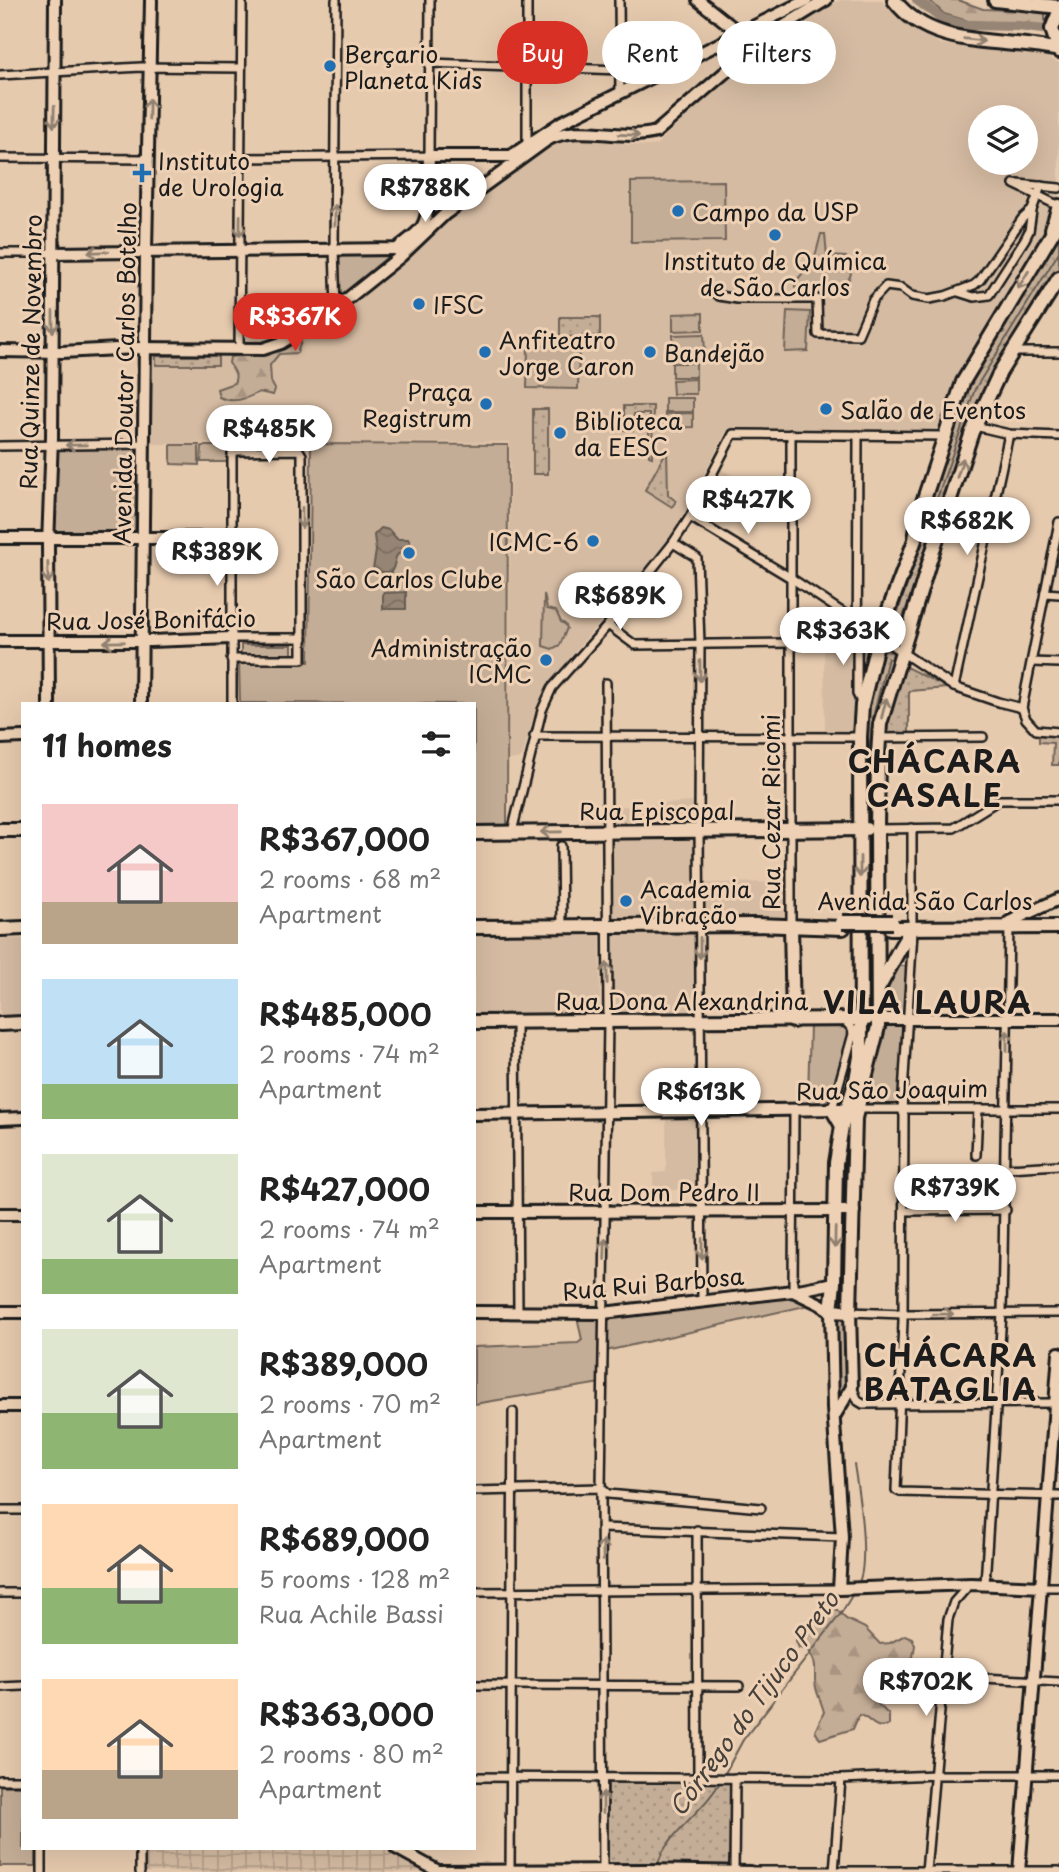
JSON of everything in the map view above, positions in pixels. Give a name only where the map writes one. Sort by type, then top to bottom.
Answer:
[{"type":"main road","name":"Rua Quinze de Novembro","points":[[49,702],[48,537],[52,445],[55,0]]},
{"type":"main road","name":"Avenida Doutor Carlos Botelho","points":[[141,702],[151,0]]},
{"type":"main road","points":[[698,0],[726,21]]},
{"type":"main road","points":[[767,21],[807,0]]},
{"type":"main road","points":[[792,21],[826,0]]},
{"type":"main road","points":[[894,0],[915,19],[945,35],[981,42],[1021,43],[1058,51]]},
{"type":"main road","points":[[995,0],[1057,13],[1053,36],[1058,51]]},
{"type":"main road","points":[[399,252],[421,229],[427,202],[429,156],[511,156],[546,131],[717,44]]},
{"type":"main road","points":[[0,351],[262,349],[281,343],[336,308],[444,214],[557,134],[583,132],[638,136],[656,132],[717,80]]},
{"type":"main road","points":[[578,114],[583,132]]},
{"type":"main road","points":[[490,157],[500,175]]},
{"type":"main road","points":[[427,202],[432,210],[444,214]]},
{"type":"main road","points":[[1051,236],[1053,220],[1059,206]]},
{"type":"main road","points":[[835,1415],[852,1387],[852,1109],[860,1061],[862,705],[879,636],[915,540],[919,514],[963,382],[1059,222]]},
{"type":"main road","points":[[53,253],[334,249],[382,249],[399,252]]},
{"type":"main road","points":[[1042,1587],[971,1584],[841,1589],[842,1537],[831,1311],[836,1163],[842,1126],[852,1109],[873,1050],[878,1019],[878,738],[883,712],[987,395],[1059,279]]},
{"type":"main road","points":[[0,538],[231,538]]},
{"type":"main road","name":"Rua José Bonifácio","points":[[0,641],[48,643],[231,638]]},
{"type":"main road","points":[[0,738],[21,737]]},
{"type":"main road","points":[[860,809],[864,816],[870,817],[877,808]]},
{"type":"main road","name":"Rua Episcopal","points":[[476,833],[877,829]]},
{"type":"main road","points":[[0,830],[21,830]]},
{"type":"main road","points":[[1009,925],[1059,899]]},
{"type":"main road","name":"Avenida São Carlos","points":[[1009,925],[1059,921]]},
{"type":"main road","name":"Avenida São Carlos","points":[[476,927],[791,925],[801,928],[843,925],[1009,925],[1059,928]]},
{"type":"main road","name":"Rua Cezar Ricomi","points":[[791,925],[793,1021]]},
{"type":"main road","points":[[878,993],[912,925]]},
{"type":"main road","points":[[0,929],[21,928]]},
{"type":"main road","points":[[861,982],[867,990],[878,993]]},
{"type":"main road","name":"Rua Dona Alexandrina","points":[[476,1022],[1059,1019]]},
{"type":"main road","points":[[0,1024],[21,1023]]},
{"type":"main road","points":[[832,1109],[842,1126]]},
{"type":"main road","name":"Rua São Joaquim","points":[[476,1114],[852,1109]]},
{"type":"main road","points":[[0,1119],[21,1118]]},
{"type":"main road","points":[[836,1163],[844,1167],[854,1164]]},
{"type":"main road","name":"Rua Dom Pedro II","points":[[476,1212],[853,1211]]},
{"type":"main road","points":[[0,1214],[21,1214]]},
{"type":"main road","points":[[834,1283],[853,1269]]},
{"type":"main road","name":"Rua Rui Barbosa","points":[[476,1312],[603,1313],[793,1292],[834,1283]]},
{"type":"main road","points":[[793,1292],[831,1311],[850,1312]]},
{"type":"main road","points":[[0,1312],[21,1312]]},
{"type":"main road","points":[[1019,1871],[1042,1587],[1054,1496],[1059,1353]]},
{"type":"main road","points":[[0,1405],[21,1406]]},
{"type":"main road","points":[[416,1853],[438,1871],[749,1872]]},
{"type":"street","points":[[239,349],[242,0]]},
{"type":"street","points":[[336,0],[336,308]]},
{"type":"street","points":[[242,158],[429,156],[430,0]]},
{"type":"street","points":[[527,0],[527,21]]},
{"type":"street","points":[[619,0],[619,21]]},
{"type":"street","points":[[430,63],[497,66]]},
{"type":"street","points":[[0,75],[150,68],[241,68]]},
{"type":"street","points":[[527,144],[528,84]]},
{"type":"street","points":[[620,84],[620,95]]},
{"type":"street","points":[[0,158],[148,159]]},
{"type":"street","points":[[1059,188],[1014,184],[1059,206]]},
{"type":"street","points":[[957,292],[966,296],[982,296],[989,295],[995,288],[1025,239],[1041,186]]},
{"type":"street","points":[[707,288],[719,296],[737,299],[817,299],[818,334],[855,335],[861,331],[876,294],[886,286],[901,288],[919,298],[937,298],[957,292],[980,280],[1022,219],[1032,210]]},
{"type":"street","points":[[0,253],[53,253]]},
{"type":"street","points":[[980,280],[982,296]]},
{"type":"street","points":[[1012,352],[1059,352]]},
{"type":"street","points":[[975,426],[1009,434],[1059,436]]},
{"type":"street","points":[[512,832],[534,736],[552,688],[608,625],[673,543],[690,517],[733,434],[944,436]]},
{"type":"street","points":[[954,687],[1009,434]]},
{"type":"street","name":"Rua Cezar Ricomi","points":[[791,435],[791,925]]},
{"type":"street","points":[[858,435],[857,694],[862,705]]},
{"type":"street","points":[[0,446],[144,444]]},
{"type":"street","points":[[232,702],[232,453],[237,451],[299,450],[302,455],[303,638]]},
{"type":"street","points":[[690,517],[791,578],[954,687],[1022,708]]},
{"type":"street","points":[[1059,524],[1022,708],[1026,719],[1036,730],[1059,732]]},
{"type":"street","points":[[673,543],[697,558],[700,644],[702,1303]]},
{"type":"street","points":[[1045,593],[1059,593]]},
{"type":"street","points":[[608,625],[635,645],[790,643]]},
{"type":"street","name":"Rua José Bonifácio","points":[[231,638],[303,638],[302,659],[231,659]]},
{"type":"street","points":[[1032,662],[1059,663]]},
{"type":"street","points":[[603,1870],[601,1488],[608,1113],[606,683]]},
{"type":"street","points":[[534,736],[860,737]]},
{"type":"street","points":[[878,738],[983,737]]},
{"type":"street","name":"Rua Episcopal","points":[[877,829],[954,828],[999,800],[1059,800]]},
{"type":"street","points":[[912,828],[912,925],[902,1110],[903,1314],[896,1490],[900,1493],[1054,1496]]},
{"type":"street","points":[[561,846],[562,928]]},
{"type":"street","points":[[985,1584],[1006,1210],[1009,925]]},
{"type":"street","points":[[895,961],[910,966]]},
{"type":"street","points":[[832,1109],[852,1034],[850,1025],[844,1020]]},
{"type":"street","points":[[516,1022],[518,1313]]},
{"type":"street","name":"Rua São Joaquim","points":[[852,1109],[1059,1109]]},
{"type":"street","points":[[976,1155],[978,1109]]},
{"type":"street","points":[[793,1292],[794,1111]]},
{"type":"street","points":[[1006,1168],[1059,1165]]},
{"type":"street","points":[[904,1211],[1006,1210]]},
{"type":"street","points":[[850,1312],[1059,1313]]},
{"type":"street","points":[[852,1387],[860,1403],[1057,1403]]},
{"type":"street","points":[[510,1870],[513,1412]]},
{"type":"street","points":[[476,1491],[601,1488],[608,1494],[761,1507]]},
{"type":"street","points":[[0,1510],[21,1510]]},
{"type":"street","points":[[602,1528],[842,1537]]},
{"type":"street","points":[[697,1530],[701,1779]]},
{"type":"street","points":[[926,1872],[951,1610],[971,1584]]},
{"type":"street","points":[[1042,1587],[1059,1587]]},
{"type":"street","points":[[476,1592],[841,1589]]},
{"type":"street","points":[[0,1593],[21,1593]]},
{"type":"street","points":[[943,1676],[1059,1682]]},
{"type":"street","points":[[476,1685],[739,1686]]},
{"type":"street","points":[[0,1687],[21,1686]]},
{"type":"street","points":[[476,1777],[841,1779],[935,1774],[1059,1775]]},
{"type":"street","points":[[733,1778],[734,1872]]},
{"type":"street","points":[[834,1871],[841,1779]]},
{"type":"street","points":[[0,1780],[21,1780]]},
{"type":"street","points":[[42,1850],[42,1872]]},
{"type":"street","points":[[140,1850],[140,1872]]},
{"type":"street","points":[[749,1872],[1059,1871]]},
{"type":"shaded area","points":[[841,0],[881,0],[898,19],[940,44],[978,49],[1019,50],[1042,55],[1059,63],[1059,197],[1051,213],[1055,219],[942,425],[936,430],[728,428],[673,535],[546,686],[536,707],[522,758],[509,760],[510,442],[148,444],[150,354],[263,351],[336,310],[505,176],[538,155],[549,143],[579,135],[624,144],[656,145],[720,84],[836,84],[836,21],[794,21]]},
{"type":"shaded area","points":[[718,468],[734,476],[712,522],[695,512]]},
{"type":"shaded area","points":[[824,635],[854,636],[856,735],[825,734]]},
{"type":"shaded area","points":[[693,802],[694,825],[614,824],[612,807]]},
{"type":"shaded area","points":[[612,836],[694,837],[693,921],[610,918]]},
{"type":"shaded area","points":[[788,882],[788,918],[704,918],[704,883]]},
{"type":"shaded area","points":[[611,933],[697,934],[695,1015],[613,1017],[610,1014]]},
{"type":"shaded area","points":[[476,935],[600,936],[600,1018],[476,1015]]},
{"type":"shaded area","points":[[0,939],[21,939],[21,1015],[0,1015]]},
{"type":"shaded area","points":[[666,1118],[696,1118],[696,1190],[667,1190],[666,1202],[653,1202],[653,1173],[666,1172]]},
{"type":"shaded area","points":[[145,1850],[391,1850],[434,1872],[145,1872]]},
{"type":"green space","points":[[929,0],[958,0],[983,9],[1045,11],[1045,25],[968,21],[944,14]]},
{"type":"green space","name":"Campo da USP","points":[[724,181],[725,241],[631,242],[631,182]]},
{"type":"green space","points":[[821,234],[825,234],[827,256],[846,257],[851,274],[846,285],[795,287],[795,282],[814,261]]},
{"type":"green space","points":[[1059,236],[1059,272],[979,401],[896,637],[884,630],[923,524],[963,391],[1023,290]]},
{"type":"green space","points":[[343,256],[386,258],[344,293],[340,293],[339,259]]},
{"type":"green space","points":[[787,311],[810,312],[808,351],[785,352]]},
{"type":"green space","points":[[703,313],[703,330],[673,331],[673,314]]},
{"type":"green space","points":[[560,317],[600,317],[600,336],[560,337]]},
{"type":"green space","points":[[704,334],[705,353],[674,354],[673,335]]},
{"type":"green space","points":[[298,340],[301,342],[297,353],[279,354],[270,365],[271,382],[275,389],[273,395],[259,392],[245,399],[235,400],[219,397],[217,389],[234,383],[236,377],[229,363],[230,357],[275,351]]},
{"type":"green space","points":[[528,346],[579,346],[578,389],[527,388]]},
{"type":"green space","points":[[218,355],[218,365],[156,365],[156,356]]},
{"type":"green space","points":[[672,363],[696,363],[696,377],[672,377]]},
{"type":"green space","points":[[696,379],[696,394],[673,394],[672,380]]},
{"type":"green space","points":[[665,398],[693,398],[693,412],[665,412]]},
{"type":"green space","points":[[624,406],[653,406],[652,457],[649,456],[649,414],[634,414],[633,430],[624,430]]},
{"type":"green space","points":[[533,409],[548,409],[548,474],[533,474]]},
{"type":"green space","points":[[693,413],[693,427],[665,428],[665,414]]},
{"type":"green space","name":"São Carlos Clube","points":[[311,444],[508,445],[507,825],[476,825],[476,702],[240,702],[239,662],[309,662]]},
{"type":"green space","points":[[171,445],[199,445],[199,465],[171,464]]},
{"type":"green space","points":[[202,446],[228,446],[228,462],[201,462]]},
{"type":"green space","points":[[56,448],[136,449],[135,532],[55,531],[51,527]]},
{"type":"green space","points":[[667,450],[668,495],[676,501],[672,507],[645,490]]},
{"type":"green space","points":[[544,594],[547,609],[556,611],[567,628],[560,645],[552,649],[543,646]]},
{"type":"green space","points":[[857,627],[876,641],[864,688],[858,688]]},
{"type":"green space","points":[[241,645],[292,645],[292,656],[241,656]]},
{"type":"green space","points":[[886,651],[896,653],[882,701],[873,810],[870,812],[865,809],[865,709],[881,654]]},
{"type":"green space","points":[[904,666],[948,688],[909,691],[909,733],[886,733],[886,719],[901,668]]},
{"type":"green space","points":[[1039,734],[1059,734],[1059,765],[1052,765],[1053,743],[1039,742]]},
{"type":"green space","points":[[867,835],[872,839],[871,985],[866,977]]},
{"type":"green space","points":[[900,966],[905,966],[907,970],[904,1010],[901,1015],[890,1015],[886,997],[890,983]]},
{"type":"green space","points":[[884,1023],[900,1024],[903,1027],[899,1104],[865,1107]]},
{"type":"green space","points":[[810,1025],[849,1026],[850,1035],[831,1097],[820,1106],[810,1103],[808,1097]]},
{"type":"green space","points":[[795,1296],[814,1304],[606,1351],[606,1324],[612,1317]]},
{"type":"green space","points":[[577,1316],[597,1317],[601,1327],[601,1383],[476,1404],[476,1347],[578,1343],[582,1340]]},
{"type":"green space","points":[[845,1319],[849,1384],[838,1398],[835,1323]]},
{"type":"green space","points":[[834,1607],[846,1619],[865,1628],[880,1644],[890,1643],[905,1635],[912,1638],[915,1645],[913,1657],[904,1673],[893,1678],[879,1701],[879,1705],[889,1715],[889,1725],[875,1725],[859,1715],[853,1729],[820,1739],[815,1731],[824,1712],[816,1688],[815,1664],[811,1654],[806,1648],[799,1648],[796,1641],[809,1621],[824,1616]]},
{"type":"green space","points":[[729,1782],[732,1785],[729,1866],[608,1866],[608,1783]]},
{"type":"green space","points":[[0,1786],[21,1786],[21,1850],[36,1850],[36,1866],[0,1866]]},
{"type":"water","points":[[381,528],[389,530],[397,539],[408,539],[410,542],[409,550],[397,556],[391,572],[376,572],[373,569],[376,551],[374,535]]},
{"type":"water","points":[[406,592],[406,609],[383,609],[383,593]]},
{"type":"waterway","points":[[917,0],[942,19],[965,25],[1018,26],[1059,31]]},
{"type":"waterway","name":"Córrego do Tijuco Preto","points":[[890,634],[975,389],[1059,252]]},
{"type":"waterway","name":"Córrego do Tijuco Preto","points":[[869,799],[870,742],[874,713],[888,658]]},
{"type":"waterway","name":"Córrego do Tijuco Preto","points":[[854,1464],[863,1544],[858,1584]]},
{"type":"waterway","name":"Córrego do Tijuco Preto","points":[[724,1775],[743,1740],[842,1612],[854,1592]]},
{"type":"waterway","name":"Córrego do Tijuco Preto","points":[[658,1864],[669,1843],[706,1802],[721,1780]]},
{"type":"place","name":"Berçario Planeta Kids","points":[[330,66]]},
{"type":"place","name":"Instituto de Urologia","points":[[142,173]]},
{"type":"place","name":"Campo da USP","points":[[678,211]]},
{"type":"place","name":"Instituto de Química de São Carlos","points":[[775,235]]},
{"type":"place","name":"IFSC","points":[[419,304]]},
{"type":"place","name":"Anfiteatro Jorge Caron","points":[[485,352]]},
{"type":"place","name":"Bandejão","points":[[650,352]]},
{"type":"place","name":"Praça Registrum","points":[[486,404]]},
{"type":"place","name":"Salão de Eventos","points":[[826,409]]},
{"type":"place","name":"Biblioteca da EESC","points":[[560,433]]},
{"type":"place","name":"ICMC-6","points":[[593,541]]},
{"type":"place","name":"São Carlos Clube","points":[[409,553]]},
{"type":"place","name":"Administração ICMC","points":[[546,660]]},
{"type":"place","name":"Academia Vibração","points":[[626,901]]},
{"type":"district","name":"CHÁCARA CASALE","points":[[935,777]]},
{"type":"district","name":"VILA LAURA","points":[[928,1001]]},
{"type":"district","name":"CHÁCARA BATAGLIA","points":[[951,1371]]}]
